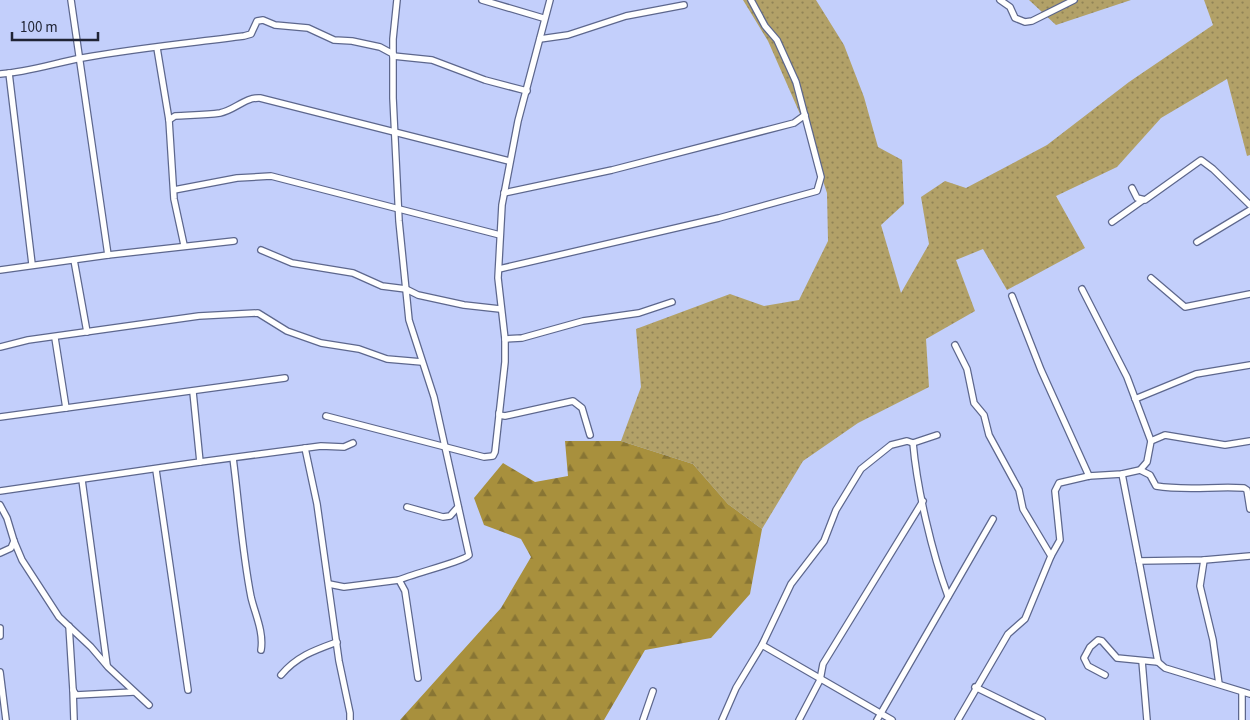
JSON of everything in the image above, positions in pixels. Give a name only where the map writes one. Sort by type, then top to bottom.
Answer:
[{"type":"street","points":[[71,0],[108,255]]},
{"type":"street","points":[[329,584],[344,587],[399,580],[468,558],[469,553],[434,397],[409,320],[399,208],[395,132],[393,55],[397,0]]},
{"type":"street","points":[[482,0],[543,18]]},
{"type":"street","points":[[326,416],[484,457],[493,456],[496,452],[505,362],[505,339],[500,309],[498,278],[504,193],[518,121],[540,40],[543,18],[550,0]]},
{"type":"street","points":[[500,269],[719,218],[817,191],[821,177],[796,82],[777,40],[765,26],[751,0]]},
{"type":"street","points":[[1000,0],[1010,7],[1016,18],[1025,22],[1032,21],[1074,0]]},
{"type":"street","points":[[540,40],[568,35],[626,16],[684,5]]},
{"type":"street","points":[[0,74],[128,50],[157,48],[248,35],[257,21],[263,20],[275,25],[308,28],[334,40],[352,41],[380,47],[393,55],[432,60],[485,80],[527,91]]},
{"type":"street","points":[[157,48],[169,120],[174,190],[184,245]]},
{"type":"street","points":[[9,73],[32,264]]},
{"type":"street","points":[[169,120],[175,116],[220,113],[254,98],[509,161]]},
{"type":"street","points":[[168,112],[175,116]]},
{"type":"street","points":[[504,193],[612,170],[794,123],[805,115]]},
{"type":"street","points":[[1112,222],[1199,160],[1214,169],[1250,205]]},
{"type":"street","points":[[174,190],[230,179],[271,176],[399,208],[408,213],[500,235]]},
{"type":"street","points":[[1132,188],[1136,196],[1143,200]]},
{"type":"street","points":[[1198,242],[1250,210]]},
{"type":"street","points":[[0,270],[32,264],[166,249],[184,245],[234,241]]},
{"type":"street","points":[[261,250],[292,263],[354,273],[382,286],[406,289],[418,295],[449,302],[500,309]]},
{"type":"street","points":[[74,260],[87,332]]},
{"type":"street","points":[[1151,278],[1185,307],[1250,294]]},
{"type":"street","points":[[958,720],[975,687],[1008,634],[1025,618],[1051,556],[1060,540],[1056,486],[1089,476],[1122,474],[1140,470],[1147,462],[1151,441],[1127,377],[1082,288]]},
{"type":"street","points":[[1012,296],[1040,370],[1089,476]]},
{"type":"street","points":[[505,339],[528,336],[583,321],[639,313],[672,302]]},
{"type":"street","points":[[0,346],[199,316],[258,313],[287,331],[321,343],[359,350],[387,359],[422,362]]},
{"type":"street","points":[[55,338],[66,408]]},
{"type":"street","points":[[955,345],[967,369],[974,403],[984,415],[989,435],[1020,492],[1023,509],[1051,556]]},
{"type":"street","points":[[1135,399],[1196,374],[1250,366]]},
{"type":"street","points":[[0,417],[285,378]]},
{"type":"street","points":[[193,392],[200,462]]},
{"type":"street","points":[[499,412],[499,415],[504,416],[573,401],[582,408],[590,435]]},
{"type":"street","points":[[722,720],[736,688],[762,645],[791,584],[824,541],[836,510],[861,469],[891,445],[907,441],[913,443],[937,435]]},
{"type":"street","points":[[1151,441],[1165,435],[1225,445],[1250,441]]},
{"type":"street","points":[[0,491],[304,448],[344,447],[353,445],[353,443]]},
{"type":"street","points":[[913,443],[922,501],[941,578],[948,596]]},
{"type":"street","points":[[304,448],[317,504],[337,642],[350,707],[350,720]]},
{"type":"street","points":[[233,458],[252,598],[262,635],[261,650]]},
{"type":"street","points":[[156,470],[188,690]]},
{"type":"street","points":[[1140,470],[1150,475],[1156,486],[1185,489],[1219,486],[1244,488],[1247,490],[1250,509]]},
{"type":"street","points":[[1122,474],[1158,662]]},
{"type":"street","points":[[82,480],[108,667]]},
{"type":"street","points":[[799,720],[820,680],[823,664],[922,501]]},
{"type":"street","points":[[0,505],[7,518],[22,560],[53,608],[108,667],[149,706]]},
{"type":"street","points":[[407,507],[443,517],[450,516],[458,508]]},
{"type":"street","points":[[876,720],[993,519]]},
{"type":"street","points":[[0,553],[11,548],[14,541]]},
{"type":"street","points":[[1139,561],[1204,560],[1250,556]]},
{"type":"street","points":[[1204,560],[1200,586],[1213,640],[1219,684]]},
{"type":"street","points":[[399,580],[405,591],[418,678]]},
{"type":"street","points":[[69,626],[74,720]]},
{"type":"street","points":[[0,628],[0,636]]},
{"type":"street","points":[[1105,675],[1088,666],[1084,658],[1090,647],[1098,640],[1102,641],[1117,658],[1158,662],[1165,668],[1250,694]]},
{"type":"street","points":[[281,675],[290,664],[304,654],[337,642]]},
{"type":"street","points":[[762,645],[892,720]]},
{"type":"street","points":[[1142,661],[1147,720]]},
{"type":"street","points":[[1209,680],[1216,667]]},
{"type":"street","points":[[0,672],[6,720]]},
{"type":"street","points":[[975,687],[1042,720]]},
{"type":"street","points":[[73,690],[76,695],[134,692]]},
{"type":"street","points":[[643,720],[654,691]]},
{"type":"street","points":[[1242,692],[1242,720]]},
{"type":"shaded area","points":[[743,0],[816,0],[844,45],[864,97],[878,147],[902,160],[904,204],[881,225],[901,293],[929,244],[921,197],[945,181],[966,188],[1047,145],[1129,82],[1213,25],[1204,0],[1250,0],[1250,155],[1247,156],[1227,79],[1161,118],[1117,167],[1056,196],[1085,248],[1007,290],[983,249],[956,260],[975,311],[926,339],[929,387],[858,423],[803,461],[762,529],[728,504],[693,464],[621,441],[641,387],[636,329],[730,294],[764,306],[799,300],[828,241],[827,193],[804,123],[768,41]]},
{"type":"shaded area","points":[[1029,0],[1131,0],[1056,25]]},
{"type":"green space","points":[[565,441],[621,441],[693,464],[728,504],[762,529],[750,594],[711,638],[645,650],[604,720],[400,720],[501,608],[531,557],[521,539],[484,525],[474,498],[503,463],[535,482],[568,476]]}]
